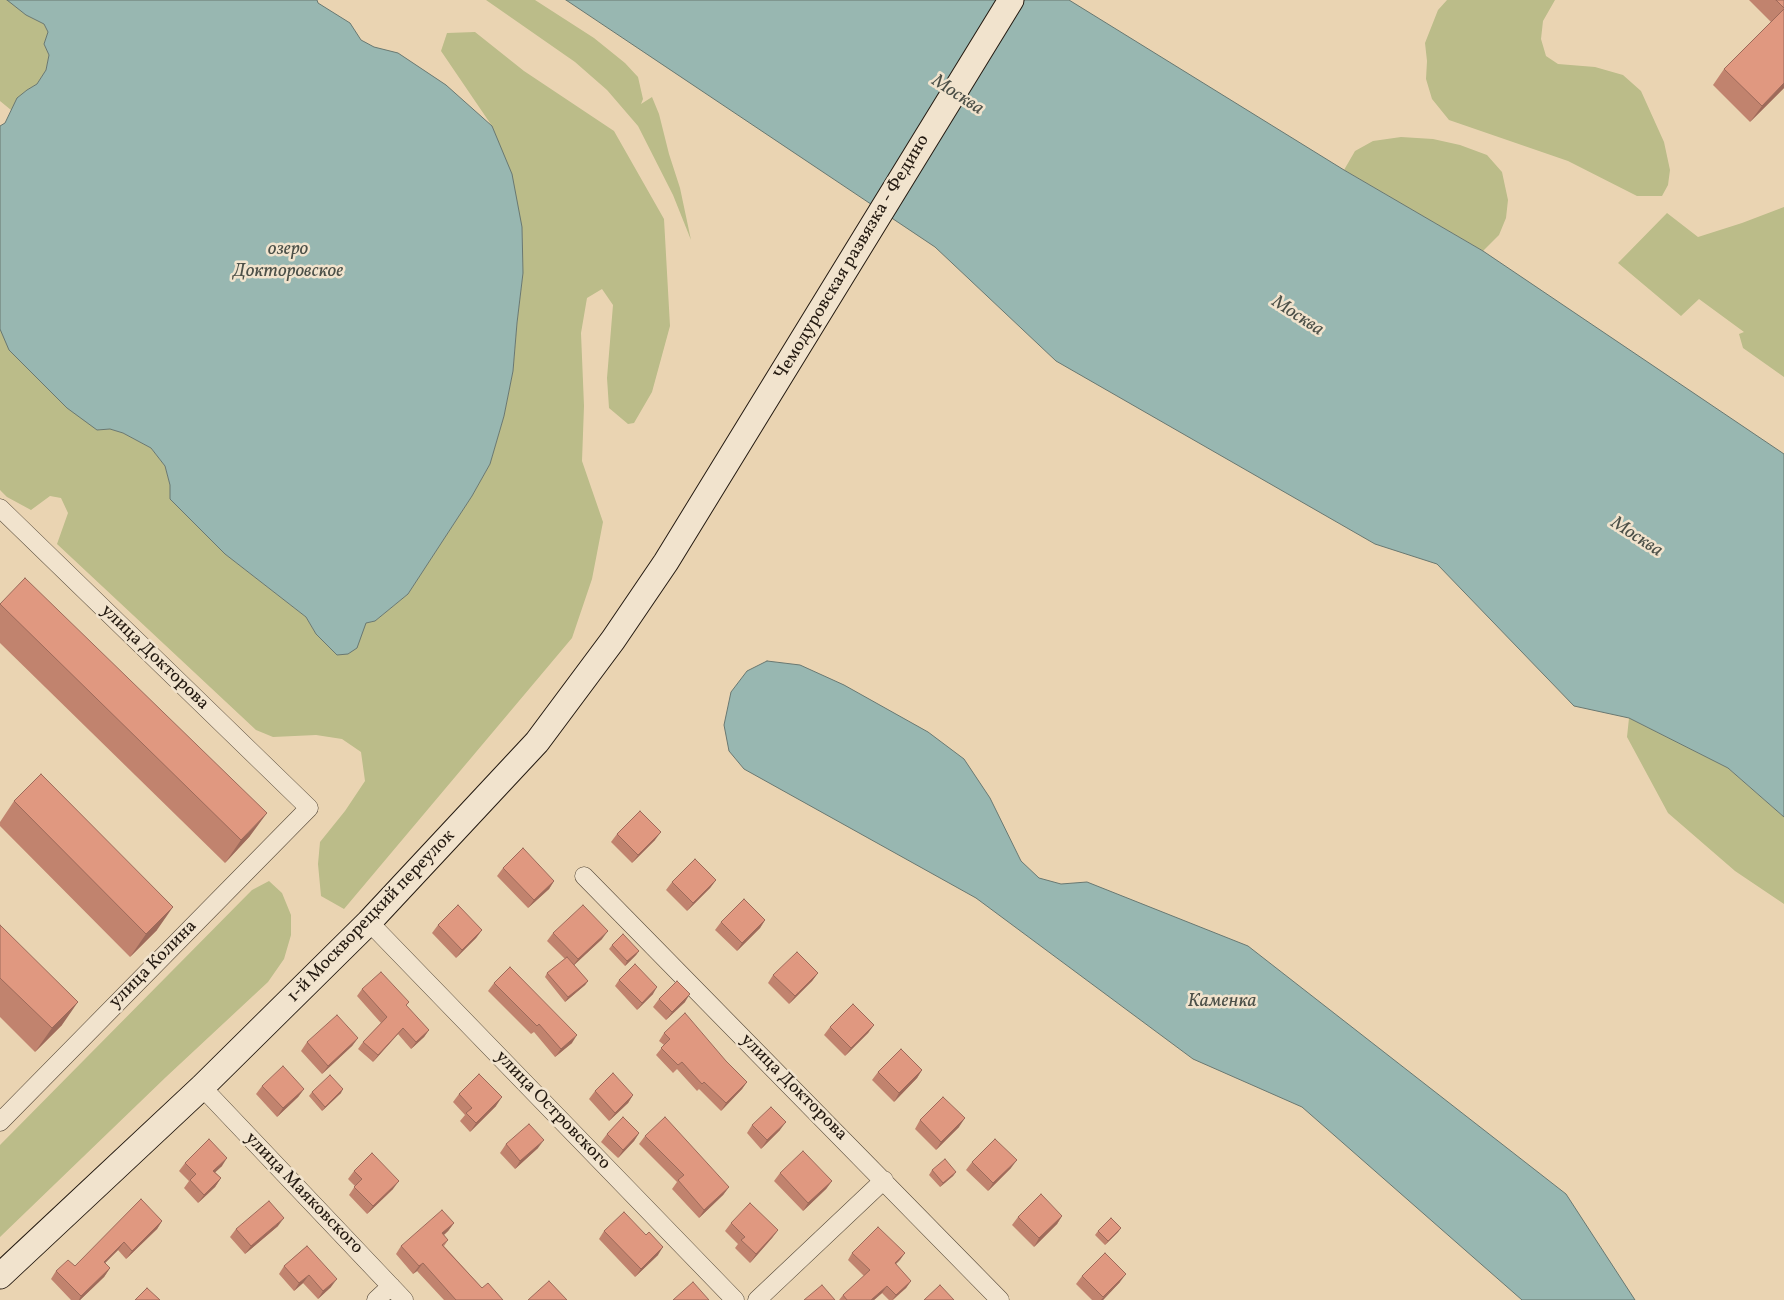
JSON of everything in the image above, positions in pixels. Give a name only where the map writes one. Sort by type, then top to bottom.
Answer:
[{"type":"street","name":"Чемодуровская развязка - Федино","points":[[696,516],[1011,0]]},
{"type":"street","name":"улица Докторова","points":[[0,508],[308,808]]},
{"type":"street","name":"1-й Москворецкий переулок","points":[[0,1276],[202,1087],[370,922],[537,742],[613,640],[696,516]]},
{"type":"street","name":"улица Колина","points":[[0,1122],[308,808]]},
{"type":"street","name":"улица Докторова","points":[[584,876],[1000,1300]]},
{"type":"street","name":"улица Островского","points":[[370,922],[735,1300]]},
{"type":"street","name":"улица Маяковского","points":[[202,1087],[404,1300]]},
{"type":"street","points":[[757,1300],[884,1180]]},
{"type":"street","points":[[376,1300],[391,1286]]},
{"type":"green space","points":[[0,0],[8,0],[26,15],[44,24],[48,32],[44,44],[49,55],[46,70],[37,84],[18,98],[11,110],[0,101]]},
{"type":"green space","points":[[486,0],[535,0],[594,38],[625,63],[638,77],[643,99],[641,104],[652,97],[659,114],[680,188],[691,240],[673,195],[638,126],[607,90],[575,62]]},
{"type":"green space","points":[[1447,0],[1555,0],[1543,21],[1541,39],[1546,56],[1558,64],[1595,67],[1623,75],[1641,91],[1664,142],[1670,170],[1668,185],[1662,196],[1637,196],[1568,161],[1449,120],[1432,99],[1426,79],[1425,43],[1438,10]]},
{"type":"green space","points":[[475,32],[524,71],[614,131],[664,219],[670,326],[652,392],[634,423],[628,424],[609,408],[607,378],[613,305],[602,289],[587,298],[581,333],[584,406],[582,461],[603,522],[592,579],[572,638],[344,909],[321,896],[318,864],[320,842],[345,811],[365,781],[361,752],[342,739],[316,735],[273,737],[256,730],[57,544],[68,513],[61,498],[50,496],[31,510],[7,497],[0,490],[0,329],[97,430],[110,429],[123,433],[151,448],[165,466],[170,485],[170,499],[225,554],[306,617],[316,634],[375,621],[408,594],[472,496],[490,464],[504,416],[513,371],[523,273],[522,227],[492,126],[441,51],[447,33]]},
{"type":"green space","points":[[1401,137],[1433,139],[1460,145],[1487,155],[1502,172],[1508,200],[1506,218],[1499,235],[1483,251],[1344,170],[1355,151],[1373,141]]},
{"type":"green space","points":[[1784,207],[1784,377],[1743,348],[1739,334],[1744,332],[1699,299],[1681,316],[1618,263],[1667,213],[1698,237]]},
{"type":"green space","points":[[1629,718],[1728,768],[1784,817],[1784,904],[1735,871],[1668,813],[1627,737]]},
{"type":"green space","points":[[269,881],[282,893],[291,915],[291,935],[284,959],[268,982],[0,1237],[0,1145],[252,890]]},
{"type":"water","name":"озеро Докторовское","points":[[7,0],[317,0],[318,3],[350,23],[361,40],[374,47],[398,53],[446,85],[492,126],[512,174],[522,227],[523,273],[513,371],[504,416],[490,464],[472,496],[408,594],[375,621],[366,623],[357,648],[348,654],[337,655],[316,634],[306,617],[225,554],[170,499],[170,485],[165,466],[151,448],[123,433],[110,429],[97,430],[67,408],[9,350],[0,329],[0,126],[5,123],[17,98],[37,84],[46,70],[49,55],[44,44],[48,32],[44,24],[26,15]]},
{"type":"water","name":"Москва","points":[[566,0],[1069,0],[1344,170],[1483,251],[1784,454],[1784,817],[1728,768],[1629,718],[1574,706],[1437,564],[1375,544],[1056,361],[935,247]]},
{"type":"water","name":"Каменка","points":[[767,661],[800,665],[844,685],[928,732],[964,759],[990,798],[1021,861],[1039,878],[1061,884],[1087,882],[1248,946],[1566,1194],[1635,1300],[1522,1300],[1302,1107],[1193,1059],[976,898],[744,769],[729,751],[724,725],[731,692],[747,671]]},
{"type":"building","points":[[1776,0],[1784,0],[1784,8]]},
{"type":"building","points":[[1784,9],[1784,83],[1762,106],[1724,69]]},
{"type":"building","points":[[25,578],[267,813],[241,840],[0,604]]},
{"type":"building","points":[[41,774],[173,907],[146,934],[14,801]]},
{"type":"building","points":[[640,811],[661,832],[638,855],[617,834]]},
{"type":"building","points":[[523,848],[554,881],[534,900],[503,868]]},
{"type":"building","points":[[695,859],[716,880],[693,903],[672,882]]},
{"type":"building","points":[[744,899],[765,920],[742,943],[721,922]]},
{"type":"building","points":[[458,905],[482,930],[462,950],[438,925]]},
{"type":"building","points":[[583,905],[608,931],[578,959],[553,933]]},
{"type":"building","points":[[0,925],[78,1002],[52,1028],[0,978]]},
{"type":"building","points":[[623,934],[639,951],[627,961],[612,945]]},
{"type":"building","points":[[797,952],[818,973],[795,996],[773,975]]},
{"type":"building","points":[[567,957],[588,981],[568,997],[547,973]]},
{"type":"building","points":[[635,964],[657,987],[642,1003],[619,980]]},
{"type":"building","points":[[510,967],[577,1035],[561,1049],[539,1024],[537,1026],[494,983]]},
{"type":"building","points":[[381,972],[409,1002],[406,1005],[429,1030],[416,1042],[403,1028],[378,1055],[363,1042],[387,1017],[362,989]]},
{"type":"building","points":[[677,981],[690,994],[672,1012],[659,999]]},
{"type":"building","points":[[853,1004],[874,1025],[851,1048],[830,1027]]},
{"type":"building","points":[[685,1013],[726,1061],[747,1082],[726,1103],[704,1082],[702,1084],[682,1062],[678,1065],[661,1048],[670,1039],[664,1033]]},
{"type":"building","points":[[337,1015],[358,1038],[328,1066],[307,1042]]},
{"type":"building","points":[[901,1049],[922,1070],[899,1093],[878,1072]]},
{"type":"building","points":[[283,1066],[304,1089],[283,1108],[262,1086]]},
{"type":"building","points":[[613,1073],[633,1095],[615,1113],[595,1091]]},
{"type":"building","points":[[479,1074],[502,1097],[476,1123],[466,1113],[472,1108],[459,1094]]},
{"type":"building","points":[[330,1075],[343,1089],[325,1107],[312,1092]]},
{"type":"building","points":[[943,1097],[965,1118],[941,1142],[920,1120]]},
{"type":"building","points":[[771,1107],[786,1122],[767,1140],[752,1125]]},
{"type":"building","points":[[623,1117],[639,1133],[623,1150],[607,1134]]},
{"type":"building","points":[[665,1117],[729,1187],[704,1210],[678,1180],[684,1175],[645,1136]]},
{"type":"building","points":[[529,1124],[544,1140],[520,1161],[506,1144]]},
{"type":"building","points":[[209,1139],[227,1158],[213,1171],[221,1178],[204,1195],[190,1180],[196,1174],[185,1163]]},
{"type":"building","points":[[995,1139],[1017,1160],[993,1183],[972,1162]]},
{"type":"building","points":[[803,1151],[832,1181],[808,1203],[780,1173]]},
{"type":"building","points":[[372,1153],[399,1181],[373,1206],[354,1187],[362,1179],[354,1171]]},
{"type":"building","points":[[945,1159],[956,1172],[943,1183],[932,1170]]},
{"type":"building","points":[[1041,1194],[1062,1216],[1039,1238],[1018,1217]]},
{"type":"building","points":[[141,1199],[162,1221],[132,1251],[124,1242],[104,1262],[110,1268],[81,1296],[56,1271],[68,1260],[75,1266]]},
{"type":"building","points":[[269,1201],[284,1218],[251,1246],[236,1229]]},
{"type":"building","points":[[750,1203],[778,1230],[756,1254],[741,1240],[745,1237],[731,1223]]},
{"type":"building","points":[[442,1210],[454,1223],[442,1233],[448,1240],[442,1245],[482,1288],[488,1283],[503,1300],[456,1300],[423,1263],[419,1266],[401,1246]]},
{"type":"building","points":[[624,1212],[646,1235],[649,1232],[663,1247],[641,1269],[604,1231]]},
{"type":"building","points":[[1111,1218],[1121,1228],[1108,1241],[1098,1231]]},
{"type":"building","points":[[878,1227],[905,1253],[895,1263],[911,1281],[896,1295],[887,1286],[871,1300],[847,1300],[843,1295],[870,1270],[852,1253]]},
{"type":"building","points":[[307,1246],[337,1279],[323,1291],[309,1275],[299,1283],[284,1266]]},
{"type":"building","points":[[1105,1253],[1126,1274],[1103,1297],[1082,1276]]},
{"type":"building","points":[[549,1281],[567,1300],[528,1300]]},
{"type":"building","points":[[693,1282],[709,1300],[673,1300]]},
{"type":"building","points":[[822,1285],[835,1300],[804,1300]]},
{"type":"building","points":[[940,1285],[954,1300],[924,1300]]},
{"type":"building","points":[[147,1288],[160,1300],[135,1300]]}]
